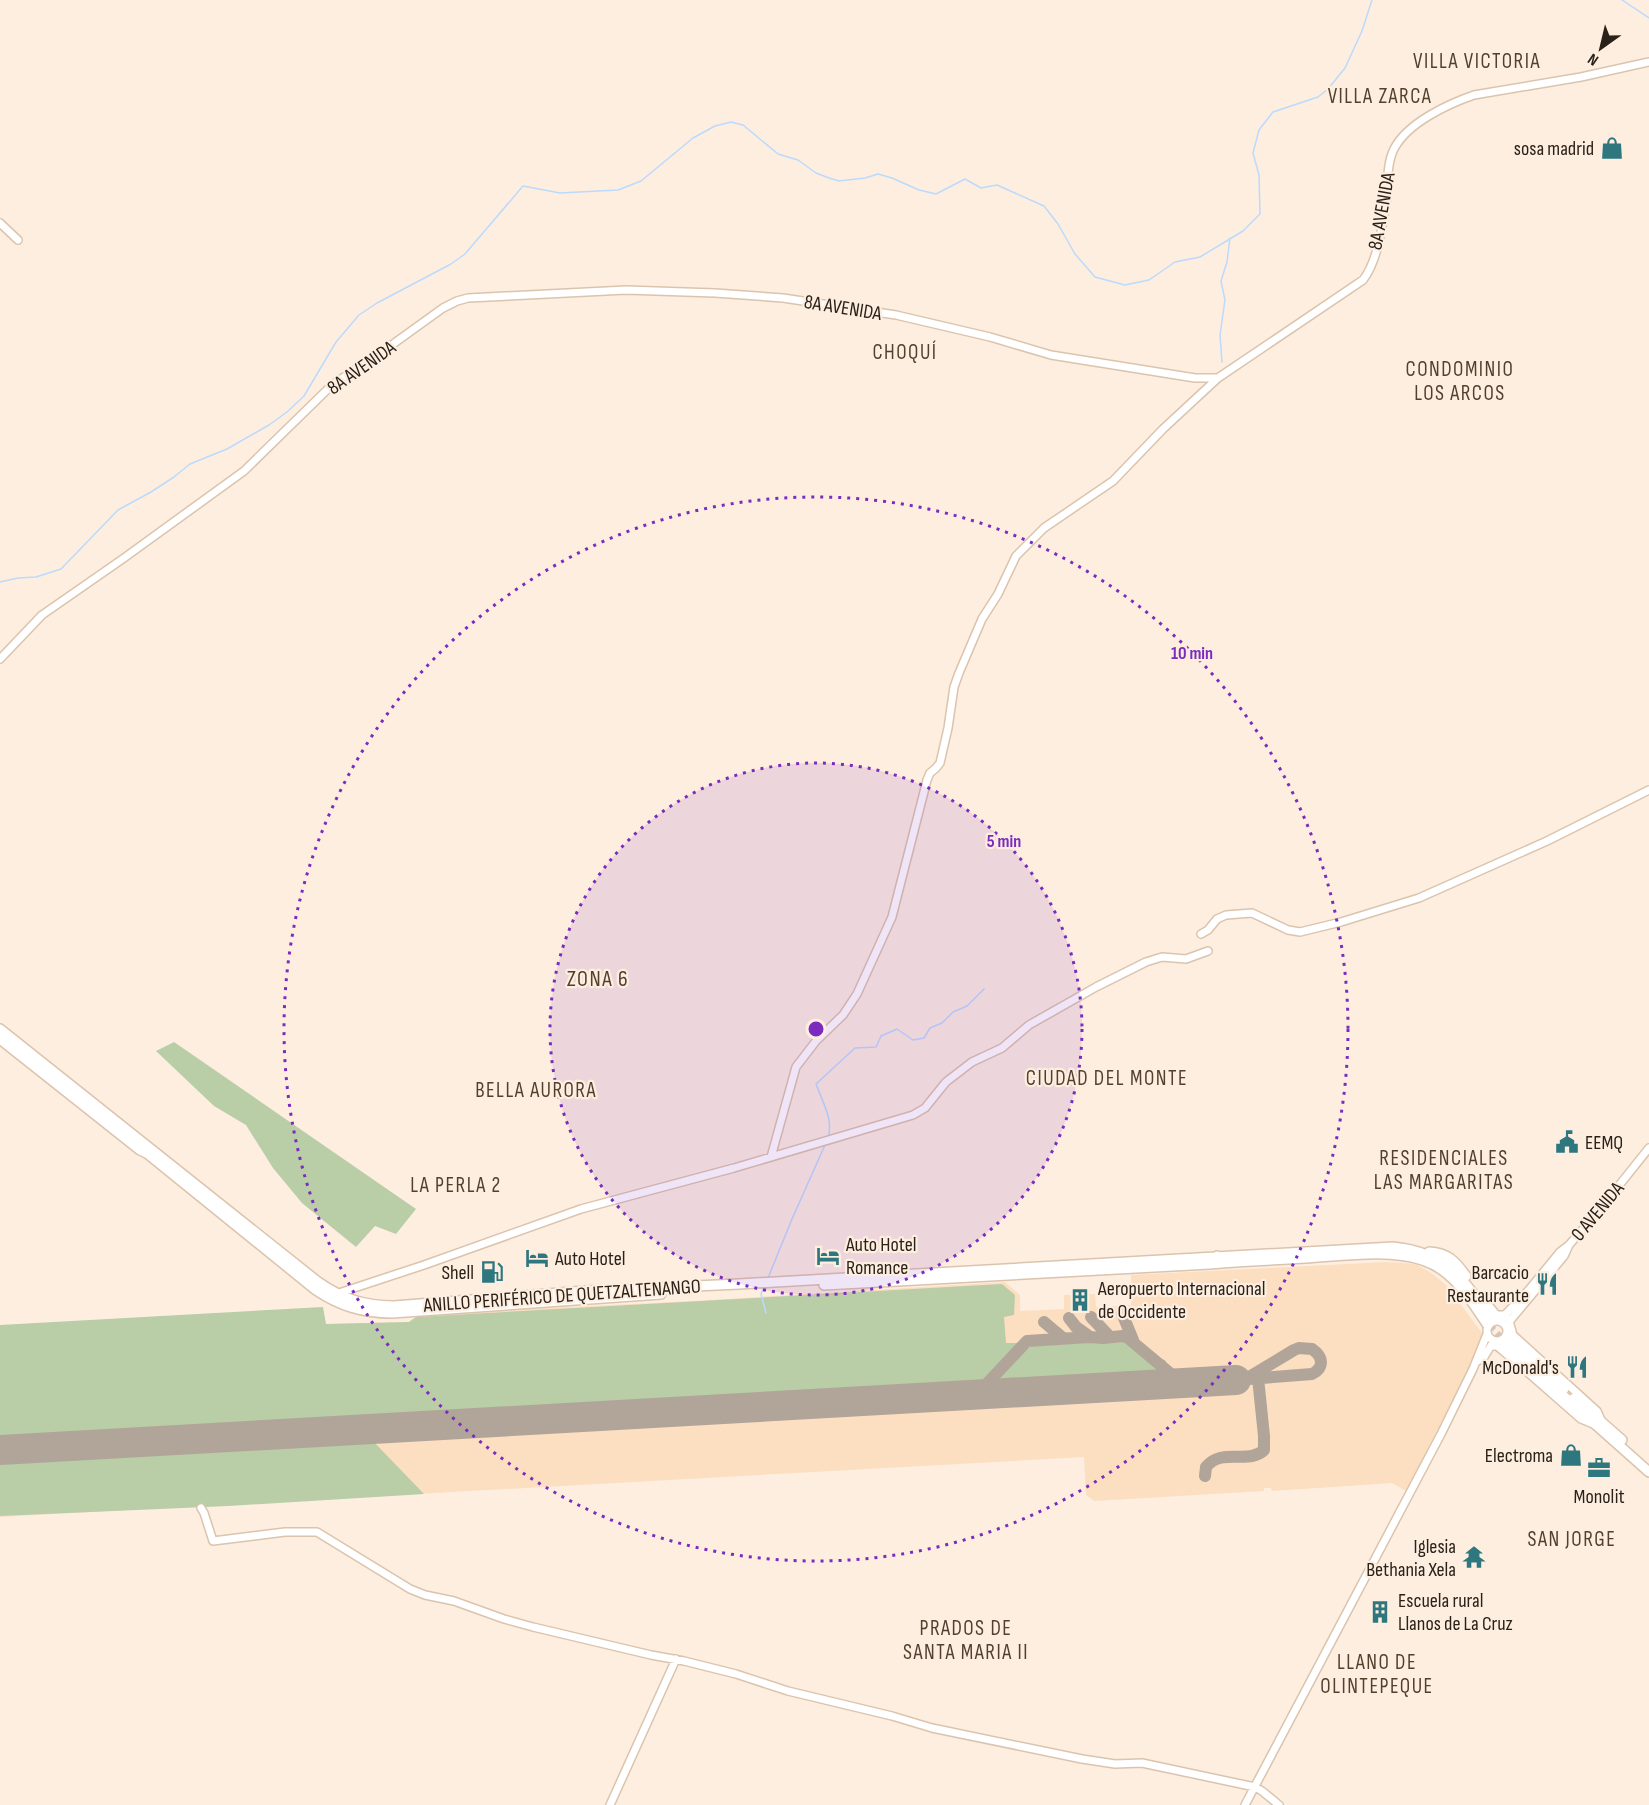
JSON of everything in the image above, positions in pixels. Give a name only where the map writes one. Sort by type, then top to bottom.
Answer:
[{"type":"highway","name":"ANILLO PERIFÉRICO DE QUETZALTENANGO","points":[[0,1029],[318,1282],[336,1294],[365,1304],[385,1306],[575,1292],[763,1286],[1392,1254],[1411,1256],[1435,1265],[1446,1273],[1496,1324]]},
{"type":"highway","name":"ANILLO PERIFÉRICO DE QUETZALTENANGO","points":[[0,1039],[322,1294],[339,1304],[366,1311],[392,1313],[763,1286],[1382,1247],[1405,1248],[1443,1262],[1471,1290],[1496,1324]]},
{"type":"highway","points":[[69,1092],[76,1094],[112,1122],[120,1124]]},
{"type":"highway","points":[[146,1153],[154,1155],[195,1188],[246,1224]]},
{"type":"highway","points":[[268,1251],[323,1290],[336,1294]]},
{"type":"highway","points":[[1421,1252],[1440,1252],[1461,1269],[1496,1316],[1496,1324]]},
{"type":"highway","points":[[1210,1264],[1217,1256]]},
{"type":"highway","points":[[1168,1266],[1173,1263],[1209,1260],[1217,1256]]},
{"type":"highway","points":[[526,1302],[534,1298],[571,1296],[575,1292]]},
{"type":"highway","points":[[1501,1343],[1649,1464]]},
{"type":"highway","points":[[1598,1423],[1649,1472]]},
{"type":"street","name":"8A AVENIDA","points":[[0,659],[42,615],[244,471],[332,385],[443,308],[458,301],[468,298],[626,290],[723,293],[783,298],[896,315],[990,337],[1051,355],[1195,378],[1218,378],[1363,280],[1370,270],[1385,215],[1389,165],[1394,149],[1402,138],[1430,115],[1467,97],[1581,77],[1649,62]]},
{"type":"street","points":[[0,223],[18,240]]},
{"type":"street","points":[[771,1156],[798,1064],[820,1037],[843,1015],[857,994],[892,917],[927,780],[930,772],[940,763],[956,680],[982,619],[998,594],[1012,561],[1044,528],[1113,481],[1163,429],[1218,378]]},
{"type":"street","points":[[1201,934],[1208,930],[1217,919],[1226,915],[1252,913],[1288,930],[1300,932],[1419,898],[1547,841],[1649,790]]},
{"type":"street","points":[[336,1294],[581,1209],[827,1141],[918,1113],[928,1105],[944,1083],[972,1062],[1002,1048],[1029,1025],[1096,987],[1143,963],[1162,957],[1186,959],[1208,951]]},
{"type":"street","name":"0 AVENIDA","points":[[1496,1324],[1560,1252],[1569,1245],[1649,1148]]},
{"type":"street","points":[[1496,1324],[1491,1340],[1501,1343]]},
{"type":"street","points":[[1496,1324],[1513,1335],[1597,1411],[1598,1423],[1581,1419],[1497,1346],[1505,1337],[1496,1324]]},
{"type":"street","points":[[1245,1805],[1441,1434],[1496,1324]]},
{"type":"street","points":[[1476,1362],[1501,1343]]},
{"type":"street","points":[[201,1508],[213,1541],[285,1532],[316,1532],[419,1593],[454,1601],[533,1627],[736,1674],[788,1691],[932,1728],[1082,1759],[1115,1764],[1142,1763],[1255,1787],[1279,1805]]},
{"type":"street","points":[[610,1805],[676,1659]]},
{"type":"shaded area","name":"Aeropuerto Internacional de Occidente","points":[[1387,1262],[1416,1264],[1433,1274],[1447,1286],[1485,1337],[1406,1491],[1392,1483],[1272,1491],[1271,1488],[1264,1488],[1264,1491],[1094,1501],[1086,1495],[1084,1457],[0,1517],[0,1325],[409,1322],[416,1317],[485,1311],[1005,1282],[1020,1295],[1020,1311],[1064,1309],[1064,1295],[1095,1294],[1096,1307],[1131,1305],[1131,1275]]},
{"type":"green space","points":[[174,1042],[416,1209],[396,1234],[375,1226],[356,1247],[302,1203],[273,1168],[246,1125],[214,1106],[156,1051]]},
{"type":"green space","points":[[1002,1284],[1015,1295],[1014,1315],[1004,1317],[1006,1343],[1018,1343],[985,1382],[969,1388],[0,1442],[0,1325],[323,1307],[326,1324],[409,1322],[416,1317]]},
{"type":"green space","points":[[1121,1341],[1132,1346],[1155,1366],[1157,1371],[1155,1376],[1007,1386],[1000,1380],[1013,1360],[1032,1346]]},
{"type":"green space","points":[[369,1437],[424,1494],[228,1506],[0,1516],[0,1457]]},
{"type":"waterway","points":[[0,582],[36,577],[61,569],[118,510],[151,492],[190,464],[227,449],[287,412],[304,396],[336,342],[359,315],[465,254],[523,186],[560,193],[618,190],[641,181],[693,138],[715,126],[731,122],[743,125],[778,154],[798,160],[816,173],[839,181],[878,174],[936,194],[965,179],[981,188],[997,185],[1044,206],[1058,224],[1075,254],[1095,277],[1125,285],[1149,280],[1175,262],[1200,257],[1243,231],[1260,214],[1259,175],[1253,153],[1259,130],[1273,112],[1318,97],[1328,89],[1345,68],[1362,31],[1372,0]]},
{"type":"waterway","points":[[1622,0],[1649,18]]},
{"type":"waterway","points":[[1222,362],[1220,335],[1225,300],[1221,281],[1227,262],[1230,238]]},
{"type":"waterway","points":[[828,1138],[830,1124],[816,1084],[855,1048],[876,1047],[881,1036],[897,1029],[913,1040],[924,1038],[930,1028],[942,1023],[953,1012],[967,1006],[984,989]]},
{"type":"waterway","points":[[768,1278],[825,1145]]},
{"type":"waterway","points":[[764,1286],[761,1294],[766,1313]]},
{"type":"taxiway","points":[[1122,1313],[1133,1340]]},
{"type":"taxiway","points":[[1091,1317],[1110,1337]]},
{"type":"taxiway","points":[[1069,1318],[1076,1327],[1090,1337]]},
{"type":"taxiway","points":[[1044,1322],[1063,1338]]},
{"type":"taxiway","points":[[957,1396],[971,1394],[982,1389],[1027,1341],[1090,1337],[1123,1336],[1128,1338],[1177,1379],[1190,1382]]},
{"type":"taxiway","points":[[1236,1380],[1312,1374],[1319,1369],[1321,1362],[1319,1355],[1312,1349],[1299,1348],[1246,1379]]},
{"type":"taxiway","points":[[1150,1385],[1162,1376],[1164,1371],[1161,1365]]},
{"type":"taxiway","points":[[995,1376],[993,1383],[995,1388],[1010,1392]]},
{"type":"taxiway","points":[[1205,1476],[1206,1467],[1212,1461],[1227,1457],[1251,1456],[1264,1450],[1258,1378]]},
{"type":"runway","points":[[0,1450],[1236,1380]]},
{"type":"tunnel","points":[[1487,1324],[1505,1344]]},
{"type":"place","name":"sosa madrid","points":[[1612,148]]},
{"type":"place","name":"EEMQ","points":[[1567,1142]]},
{"type":"place","name":"Auto Hotel Romance","points":[[828,1256]]},
{"type":"place","name":"Auto Hotel","points":[[537,1258]]},
{"type":"place","name":"Shell","points":[[492,1272]]},
{"type":"place","name":"Barcacio Restaurante","points":[[1547,1284]]},
{"type":"place","name":"Aeropuerto Internacional de Occidente","points":[[1080,1300]]},
{"type":"place","name":"McDonald's","points":[[1577,1367]]},
{"type":"place","name":"Electroma","points":[[1571,1455]]},
{"type":"place","name":"Monolit","points":[[1599,1468]]},
{"type":"place","name":"Iglesia Bethania Xela","points":[[1474,1557]]},
{"type":"place","name":"Escuela rural Llanos de La Cruz","points":[[1380,1612]]},
{"type":"district","name":"VILLA VICTORIA","points":[[1477,61]]},
{"type":"district","name":"VILLA ZARCA","points":[[1380,96]]},
{"type":"district","name":"CHOQUÍ","points":[[905,352]]},
{"type":"district","name":"CONDOMINIO LOS ARCOS","points":[[1460,381]]},
{"type":"district","name":"ZONA 6","points":[[598,978]]},
{"type":"district","name":"CIUDAD DEL MONTE","points":[[1107,1078]]},
{"type":"district","name":"BELLA AURORA","points":[[536,1090]]},
{"type":"district","name":"RESIDENCIALES LAS MARGARITAS","points":[[1444,1170]]},
{"type":"district","name":"LA PERLA 2","points":[[456,1185]]},
{"type":"district","name":"SAN JORGE","points":[[1572,1539]]},
{"type":"district","name":"PRADOS DE SANTA MARIA II","points":[[966,1640]]},
{"type":"district","name":"LLANO DE OLINTEPEQUE","points":[[1377,1674]]}]
